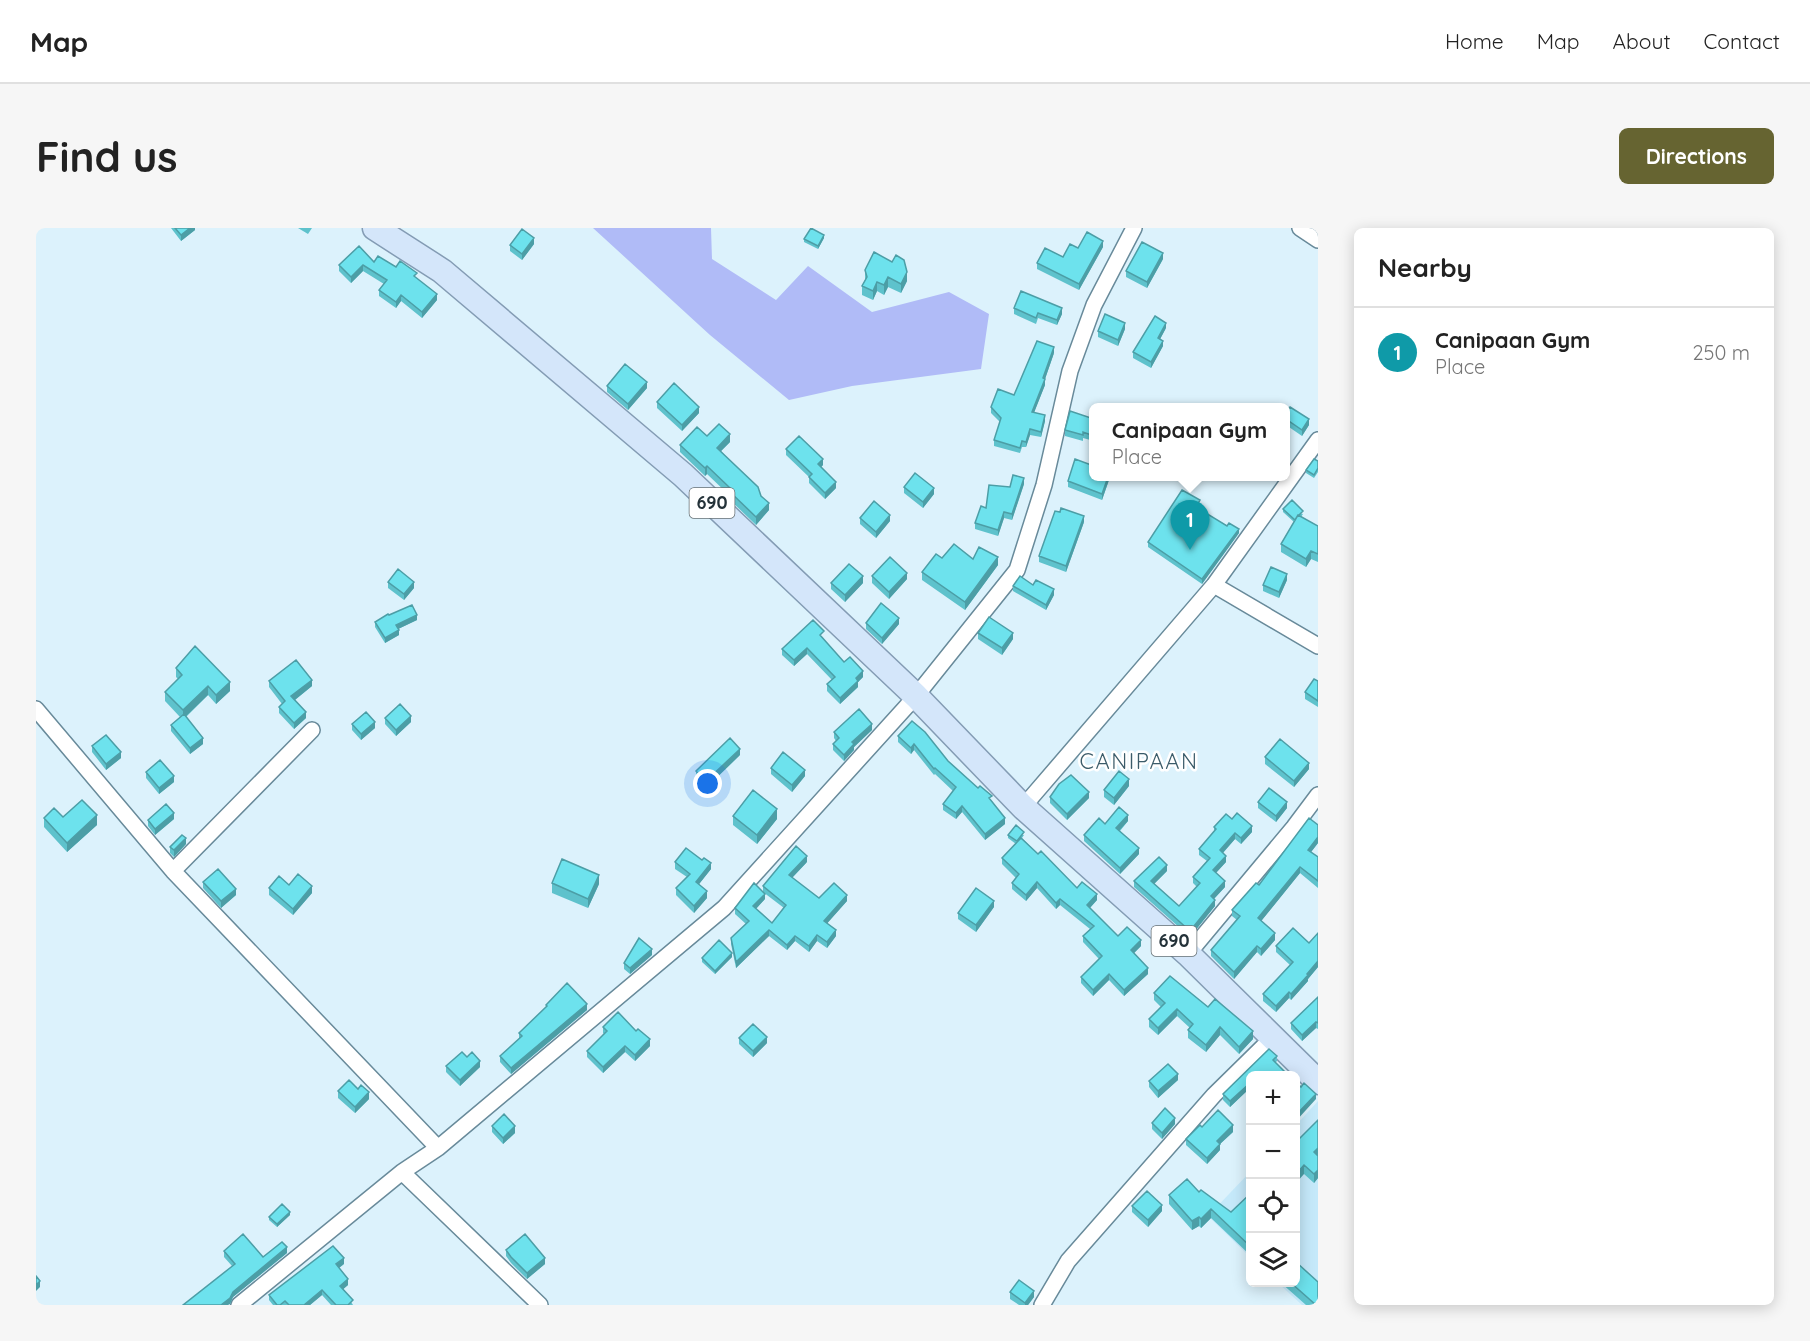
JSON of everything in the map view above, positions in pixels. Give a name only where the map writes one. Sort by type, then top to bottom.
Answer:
[{"type":"main road","name":"690","points":[[375,228],[442,271],[683,476],[916,696],[1023,807],[1188,954],[1318,1082]]},
{"type":"street","points":[[239,1305],[402,1172],[438,1148],[724,908],[916,696],[1017,570],[1044,485],[1070,371],[1094,305],[1134,228]]},
{"type":"street","points":[[1300,228],[1318,240]]},
{"type":"street","points":[[1290,479],[1318,440]]},
{"type":"street","points":[[1023,807],[1214,585],[1289,481]]},
{"type":"street","points":[[1214,585],[1318,646]]},
{"type":"street","points":[[36,709],[173,871],[438,1148]]},
{"type":"street","points":[[173,871],[312,730]]},
{"type":"street","points":[[1188,954],[1318,795]]},
{"type":"street","points":[[1042,1305],[1068,1261],[1214,1095],[1273,1037]]},
{"type":"street","points":[[402,1172],[540,1305]]},
{"type":"shaded area","points":[[1318,1101],[1318,1305],[1302,1305],[1282,1287],[1300,1287],[1300,1121]]},
{"type":"shaded area","points":[[1246,1176],[1246,1253],[1208,1216]]},
{"type":"water","points":[[593,228],[711,228],[712,259],[776,300],[808,266],[872,312],[949,292],[989,314],[981,369],[852,386],[789,400],[710,335]]},
{"type":"building","points":[[175,228],[190,228],[181,235]]},
{"type":"building","points":[[811,228],[824,235],[818,246],[804,239]]},
{"type":"building","points":[[522,229],[534,238],[522,254],[510,245]]},
{"type":"building","points":[[1087,232],[1103,241],[1079,284],[1037,263],[1045,248],[1063,257],[1070,244],[1078,248]]},
{"type":"building","points":[[1142,242],[1163,253],[1147,282],[1126,271]]},
{"type":"building","points":[[359,246],[374,262],[378,256],[396,267],[400,261],[417,273],[414,276],[437,294],[422,312],[401,295],[396,302],[379,290],[387,280],[363,265],[351,277],[339,265]]},
{"type":"building","points":[[874,252],[892,262],[896,255],[904,260],[907,272],[901,284],[888,277],[884,285],[877,282],[873,291],[862,286],[867,277],[865,270]]},
{"type":"building","points":[[1021,291],[1062,308],[1057,320],[1038,313],[1036,318],[1014,308]]},
{"type":"building","points":[[1105,314],[1125,323],[1118,340],[1098,331]]},
{"type":"building","points":[[1155,316],[1166,323],[1158,338],[1163,341],[1151,362],[1133,352]]},
{"type":"building","points":[[1037,341],[1054,347],[1032,412],[1045,415],[1041,432],[1030,429],[1026,442],[1022,441],[1020,448],[994,440],[1001,418],[991,407],[998,389],[1014,395]]},
{"type":"building","points":[[625,364],[647,382],[628,404],[607,386]]},
{"type":"building","points":[[674,383],[699,407],[682,425],[657,402]]},
{"type":"building","points":[[1290,407],[1309,419],[1302,430],[1290,422]]},
{"type":"building","points":[[1070,411],[1089,417],[1089,434],[1083,432],[1083,435],[1065,430]]},
{"type":"building","points":[[719,424],[730,434],[717,448],[758,487],[761,496],[769,503],[756,517],[707,466],[705,468],[680,445],[697,427],[707,436]]},
{"type":"building","points":[[799,436],[823,459],[818,464],[836,482],[825,493],[809,477],[812,474],[786,449]]},
{"type":"building","points":[[1075,459],[1089,464],[1089,481],[1107,481],[1102,494],[1068,481]]},
{"type":"building","points":[[1314,459],[1318,461],[1318,468],[1314,475],[1306,470]]},
{"type":"building","points":[[915,473],[934,488],[923,502],[904,487]]},
{"type":"building","points":[[1013,475],[1024,478],[1012,514],[1004,512],[998,530],[975,523],[981,506],[986,508],[989,485],[1010,487]]},
{"type":"building","points":[[1182,490],[1200,500],[1196,507],[1227,526],[1229,523],[1239,529],[1202,579],[1148,542]]},
{"type":"building","points":[[1292,500],[1303,511],[1295,520],[1283,509]]},
{"type":"building","points":[[874,501],[890,515],[876,532],[860,518]]},
{"type":"building","points":[[1061,508],[1084,516],[1066,566],[1039,556],[1055,511],[1060,512]]},
{"type":"building","points":[[1298,515],[1318,526],[1318,554],[1311,551],[1306,559],[1281,544]]},
{"type":"building","points":[[954,544],[973,559],[979,547],[998,557],[965,602],[922,572],[936,554],[942,558]]},
{"type":"building","points":[[890,557],[907,573],[889,592],[872,576]]},
{"type":"building","points":[[849,564],[863,576],[845,595],[831,583]]},
{"type":"building","points":[[1271,567],[1287,574],[1279,592],[1263,585]]},
{"type":"building","points":[[398,569],[414,582],[404,594],[388,582]]},
{"type":"building","points":[[1020,576],[1033,585],[1036,580],[1054,589],[1046,605],[1013,586]]},
{"type":"building","points":[[881,603],[899,618],[882,638],[866,623]]},
{"type":"building","points":[[412,605],[417,615],[396,625],[399,630],[385,638],[375,622],[388,614]]},
{"type":"building","points":[[989,617],[1013,633],[1002,648],[978,633]]},
{"type":"building","points":[[813,620],[824,631],[820,635],[844,662],[850,657],[863,671],[856,678],[858,681],[840,698],[827,684],[835,677],[807,648],[794,660],[782,649]]},
{"type":"building","points":[[195,646],[230,682],[216,695],[208,686],[183,710],[165,692],[182,675],[176,668]]},
{"type":"building","points":[[296,660],[312,680],[291,696],[306,712],[294,723],[279,707],[285,701],[269,681]]},
{"type":"building","points":[[1314,679],[1318,681],[1318,701],[1305,692]]},
{"type":"building","points":[[400,704],[411,716],[396,730],[385,718]]},
{"type":"building","points":[[859,709],[872,724],[852,742],[854,744],[844,755],[833,744],[839,738],[834,732]]},
{"type":"building","points":[[366,712],[375,722],[361,734],[352,724]]},
{"type":"building","points":[[184,714],[203,738],[190,748],[171,725]]},
{"type":"building","points":[[912,721],[925,732],[948,761],[978,788],[980,786],[992,796],[989,798],[1005,818],[985,834],[962,806],[956,813],[943,804],[956,787],[934,769],[914,744],[911,748],[898,736]]},
{"type":"building","points":[[106,735],[121,752],[106,764],[92,746]]},
{"type":"building","points":[[730,738],[740,749],[706,781],[696,771]]},
{"type":"building","points":[[1280,739],[1309,763],[1294,781],[1265,757]]},
{"type":"building","points":[[783,752],[805,770],[792,785],[771,768]]},
{"type":"building","points":[[160,760],[174,776],[159,788],[146,772]]},
{"type":"building","points":[[1119,771],[1129,779],[1114,798],[1104,790]]},
{"type":"building","points":[[1071,775],[1089,792],[1067,814],[1050,797],[1059,784]]},
{"type":"building","points":[[1269,788],[1287,802],[1276,816],[1258,802]]},
{"type":"building","points":[[753,790],[777,809],[757,835],[733,816]]},
{"type":"building","points":[[82,800],[97,815],[67,843],[44,818],[54,808],[63,817]]},
{"type":"building","points":[[166,804],[174,813],[155,829],[148,820]]},
{"type":"building","points":[[1119,807],[1128,815],[1116,828],[1139,848],[1120,868],[1084,835],[1099,818],[1105,824]]},
{"type":"building","points":[[1237,813],[1252,826],[1241,838],[1235,833],[1220,850],[1226,856],[1213,870],[1225,881],[1211,896],[1215,900],[1190,931],[1134,881],[1159,857],[1167,865],[1151,881],[1179,906],[1200,883],[1193,877],[1210,858],[1199,849],[1226,814],[1232,819]]},
{"type":"building","points":[[1309,818],[1318,825],[1318,837],[1308,850],[1318,857],[1318,881],[1300,867],[1258,918],[1275,933],[1261,949],[1257,946],[1234,972],[1211,950],[1240,916],[1232,910],[1256,883],[1259,885]]},
{"type":"building","points":[[1016,825],[1024,832],[1017,841],[1008,835]]},
{"type":"building","points":[[182,835],[186,838],[174,850],[170,847]]},
{"type":"building","points":[[1021,838],[1038,854],[1041,851],[1077,888],[1082,882],[1097,894],[1087,905],[1118,936],[1127,927],[1141,940],[1131,950],[1148,968],[1124,990],[1109,974],[1093,990],[1081,977],[1102,956],[1083,936],[1094,926],[1060,899],[1056,903],[1037,882],[1026,895],[1012,883],[1019,874],[1002,858]]},
{"type":"building","points":[[796,846],[807,856],[789,875],[819,898],[834,883],[847,895],[824,921],[836,930],[827,942],[817,935],[809,946],[795,936],[787,945],[769,930],[736,962],[731,938],[749,921],[735,908],[754,883],[765,894],[753,906],[772,923],[786,905],[763,886]]},
{"type":"building","points":[[686,848],[702,860],[704,858],[711,863],[696,882],[707,891],[694,906],[676,888],[690,874],[675,862]]},
{"type":"building","points":[[562,859],[599,875],[588,899],[552,883]]},
{"type":"building","points":[[218,869],[236,889],[221,901],[203,882]]},
{"type":"building","points":[[298,874],[312,886],[293,909],[269,888],[279,876],[289,885]]},
{"type":"building","points":[[976,888],[994,901],[976,925],[958,913]]},
{"type":"building","points":[[1293,928],[1309,943],[1318,933],[1318,961],[1291,994],[1289,992],[1276,1006],[1263,994],[1293,962],[1276,946]]},
{"type":"building","points":[[639,938],[652,949],[630,968],[624,963]]},
{"type":"building","points":[[719,940],[732,953],[715,971],[702,958]]},
{"type":"building","points":[[1170,976],[1208,1007],[1215,999],[1253,1031],[1239,1047],[1220,1027],[1206,1045],[1188,1030],[1193,1024],[1177,1009],[1158,1028],[1149,1019],[1165,1003],[1154,993]]},
{"type":"building","points":[[567,983],[587,1004],[511,1068],[500,1056],[522,1036],[519,1033]]},
{"type":"building","points":[[1318,997],[1318,1023],[1316,1022],[1302,1035],[1291,1023]]},
{"type":"building","points":[[618,1012],[636,1031],[638,1029],[650,1039],[635,1055],[625,1046],[603,1067],[587,1051],[607,1031],[603,1027]]},
{"type":"building","points":[[753,1024],[767,1037],[753,1051],[739,1038]]},
{"type":"building","points":[[1269,1049],[1277,1056],[1273,1060],[1284,1071],[1247,1071]]},
{"type":"building","points":[[462,1052],[467,1057],[472,1052],[480,1061],[460,1080],[446,1066]]},
{"type":"building","points":[[1168,1064],[1178,1074],[1158,1091],[1149,1081]]},
{"type":"building","points":[[1246,1072],[1246,1087],[1230,1101],[1223,1094]]},
{"type":"building","points":[[349,1080],[358,1089],[361,1085],[369,1092],[355,1107],[338,1091]]},
{"type":"building","points":[[1304,1083],[1316,1094],[1300,1111],[1300,1086]]},
{"type":"building","points":[[1165,1108],[1175,1118],[1162,1133],[1152,1123]]},
{"type":"building","points":[[1218,1110],[1233,1125],[1217,1141],[1220,1144],[1207,1158],[1186,1139],[1200,1125],[1202,1127]]},
{"type":"building","points":[[504,1114],[515,1126],[503,1138],[492,1126]]},
{"type":"building","points":[[1318,1120],[1318,1148],[1314,1152],[1318,1156],[1318,1170],[1314,1174],[1304,1165],[1300,1170],[1300,1138]]},
{"type":"building","points":[[1187,1179],[1199,1192],[1201,1190],[1231,1212],[1246,1198],[1246,1242],[1211,1209],[1201,1219],[1199,1217],[1192,1221],[1169,1195]]},
{"type":"building","points":[[1147,1191],[1162,1205],[1148,1220],[1132,1206]]},
{"type":"building","points":[[282,1204],[290,1212],[277,1224],[269,1217]]},
{"type":"building","points":[[243,1234],[263,1257],[282,1242],[287,1247],[233,1292],[230,1298],[221,1305],[183,1305],[235,1264],[224,1251]]},
{"type":"building","points":[[525,1234],[545,1258],[527,1273],[506,1250]]},
{"type":"building","points":[[333,1246],[344,1258],[336,1264],[348,1279],[340,1286],[353,1300],[348,1305],[336,1305],[322,1290],[304,1305],[289,1305],[285,1301],[277,1305],[269,1295]]},
{"type":"building","points":[[1300,1266],[1318,1282],[1318,1305],[1296,1287],[1300,1287]]},
{"type":"building","points":[[1019,1280],[1034,1291],[1025,1303],[1010,1292]]},
{"type":"place","name":"Canipaan Gym","points":[[1190,550]]},
{"type":"district","name":"CANIPAAN","points":[[1139,761]]}]
